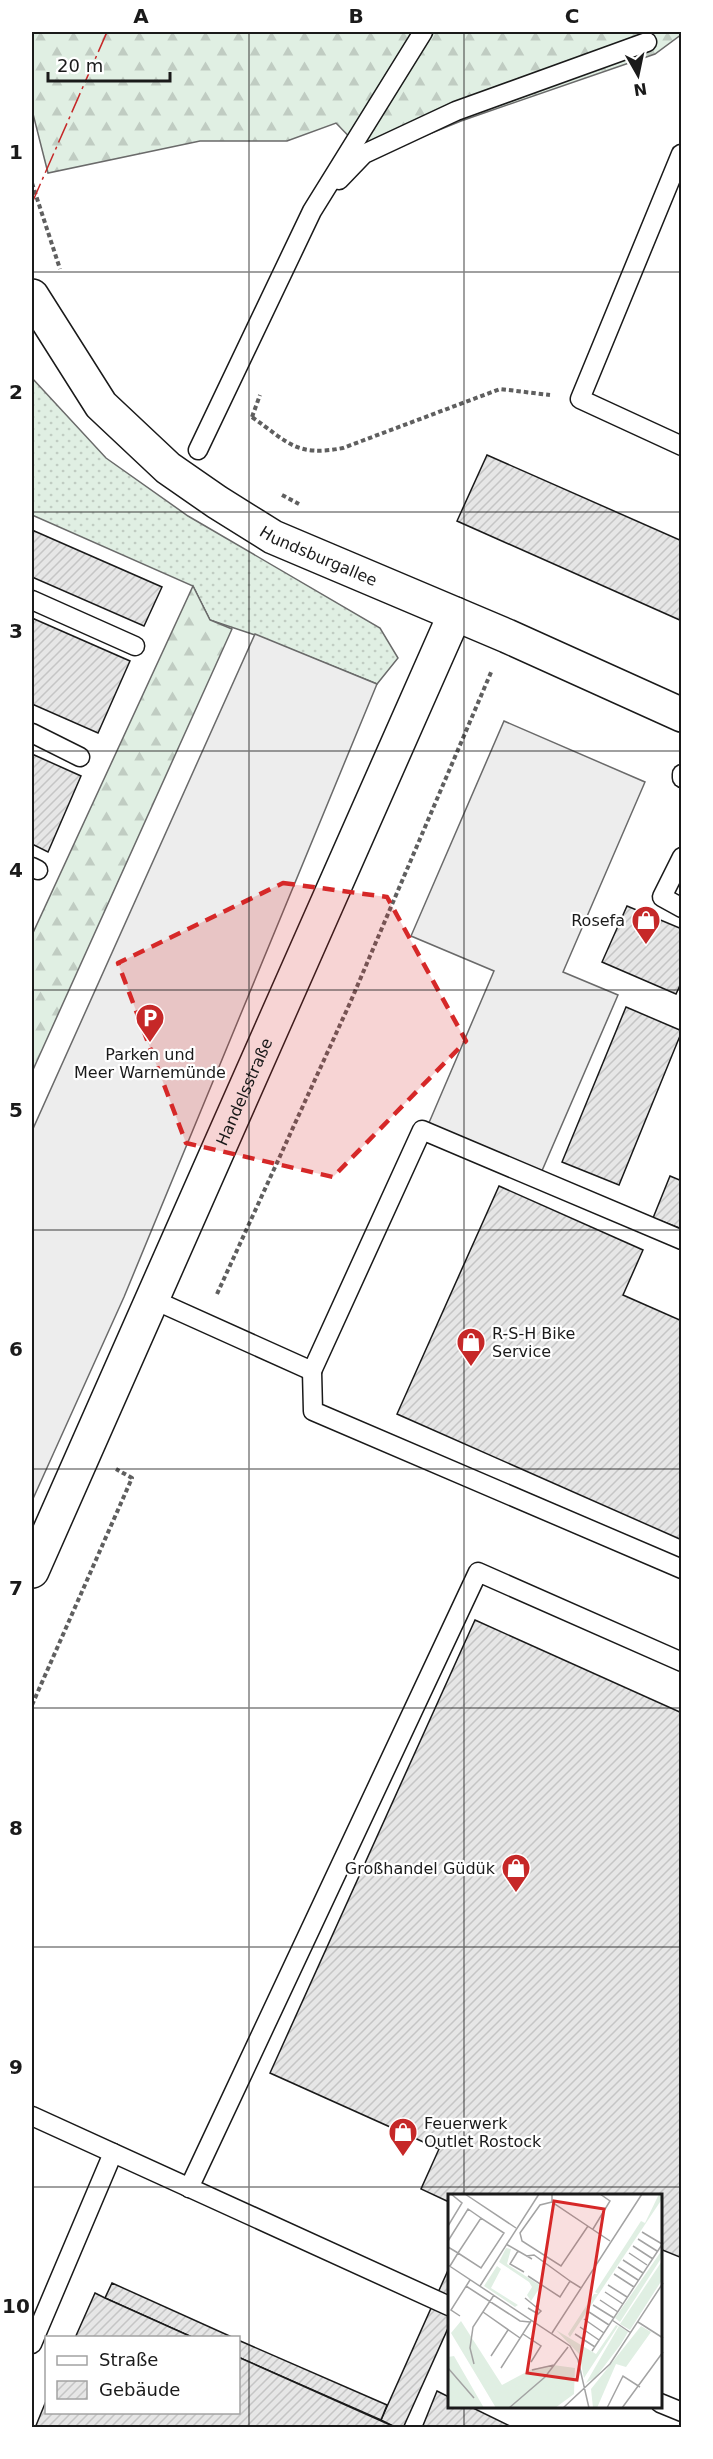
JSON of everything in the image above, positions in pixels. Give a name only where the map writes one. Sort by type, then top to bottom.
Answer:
[{"type":"street","name":"Hundsburgallee","points":[[32,296],[101,405],[168,468],[273,537],[507,636],[681,715]]},
{"type":"street","name":"Handelsstraße","points":[[32,1571],[455,614]]},
{"type":"lane","points":[[198,450],[312,211],[423,32]]},
{"type":"lane","points":[[312,211],[364,154],[456,111],[647,42]]},
{"type":"lane","points":[[681,153],[580,399],[681,446]]},
{"type":"lane","points":[[32,600],[135,646]]},
{"type":"lane","points":[[32,733],[80,757]]},
{"type":"lane","points":[[681,857],[662,897],[681,908]]},
{"type":"lane","points":[[681,1240],[422,1130],[312,1371],[313,1411],[681,1569]]},
{"type":"lane","points":[[152,1299],[312,1371]]},
{"type":"lane","points":[[189,2187],[478,1572],[681,1662]]},
{"type":"lane","points":[[32,2116],[448,2306]]},
{"type":"lane","points":[[32,2344],[113,2153]]},
{"type":"lane","points":[[662,2404],[681,2412]]},
{"type":"path","points":[[32,183],[63,281]]},
{"type":"path","points":[[252,417],[298,450],[320,453],[343,448],[500,389],[580,399]]},
{"type":"path","points":[[281,495],[302,506]]},
{"type":"path","points":[[204,1322],[350,1003],[507,636]]},
{"type":"path","points":[[32,1705],[132,1478],[85,1450]]},
{"type":"highlighted area","points":[[283,883],[387,897],[466,1041],[333,1177],[186,1143],[118,963]]},
{"type":"green space","points":[[32,32],[681,32],[682,34],[655,54],[461,121],[370,158],[336,123],[287,141],[200,141],[48,173],[32,110]]},
{"type":"green space","points":[[32,378],[106,458],[188,516],[380,628],[398,658],[377,684],[255,635],[210,620],[193,586],[32,515]]},
{"type":"green space","points":[[193,586],[210,620],[232,629],[32,1072],[32,935]]},
{"type":"shaded area","name":"Parken und Meer Warnemünde","points":[[255,634],[377,684],[124,1297],[32,1501],[32,1131]]},
{"type":"shaded area","points":[[504,721],[645,782],[563,972],[618,995],[541,1173],[428,1125],[494,971],[411,936]]},
{"type":"building","points":[[487,455],[682,541],[682,621],[457,521]]},
{"type":"building","points":[[32,530],[162,587],[144,626],[32,577]]},
{"type":"building","points":[[32,618],[130,661],[98,733],[32,704]]},
{"type":"building","points":[[32,754],[81,776],[48,852],[32,844]]},
{"type":"building","name":"Rosefa","points":[[627,906],[682,929],[682,981],[676,994],[602,962]]},
{"type":"building","points":[[626,1007],[682,1031],[619,1185],[562,1162]]},
{"type":"building","points":[[670,1176],[682,1181],[682,1229],[653,1218]]},
{"type":"building","points":[[499,1186],[643,1250],[623,1295],[682,1321],[682,1540],[397,1414]]},
{"type":"building","name":"Großhandel Güdük","points":[[475,1620],[682,1713],[682,2258],[662,2250],[662,2194],[448,2194],[448,2202],[421,2189],[439,2149],[270,2073]]},
{"type":"building","points":[[448,2270],[448,2328],[403,2428],[397,2428],[381,2420]]},
{"type":"building","points":[[112,2283],[230,2336],[190,2336],[105,2298]]},
{"type":"building","points":[[95,2293],[190,2336],[76,2336]]},
{"type":"building","points":[[240,2341],[387,2405],[381,2420],[240,2358]]},
{"type":"building","points":[[240,2358],[397,2428],[35,2428],[45,2403],[45,2414],[240,2414]]},
{"type":"building","points":[[437,2391],[448,2396],[448,2408],[473,2408],[510,2426],[510,2428],[422,2428]]},
{"type":"power","points":[[32,203],[107,32]]},
{"type":"place","name":"Rosefa","points":[[646,946]]},
{"type":"place","name":"Parken und Meer Warnemünde","points":[[150,1044]]},
{"type":"place","name":"R-S-H Bike Service","points":[[471,1368]]},
{"type":"place","name":"Großhandel Güdük","points":[[516,1894]]},
{"type":"place","name":"Feuerwerk Outlet Rostock","points":[[403,2158]]}]
